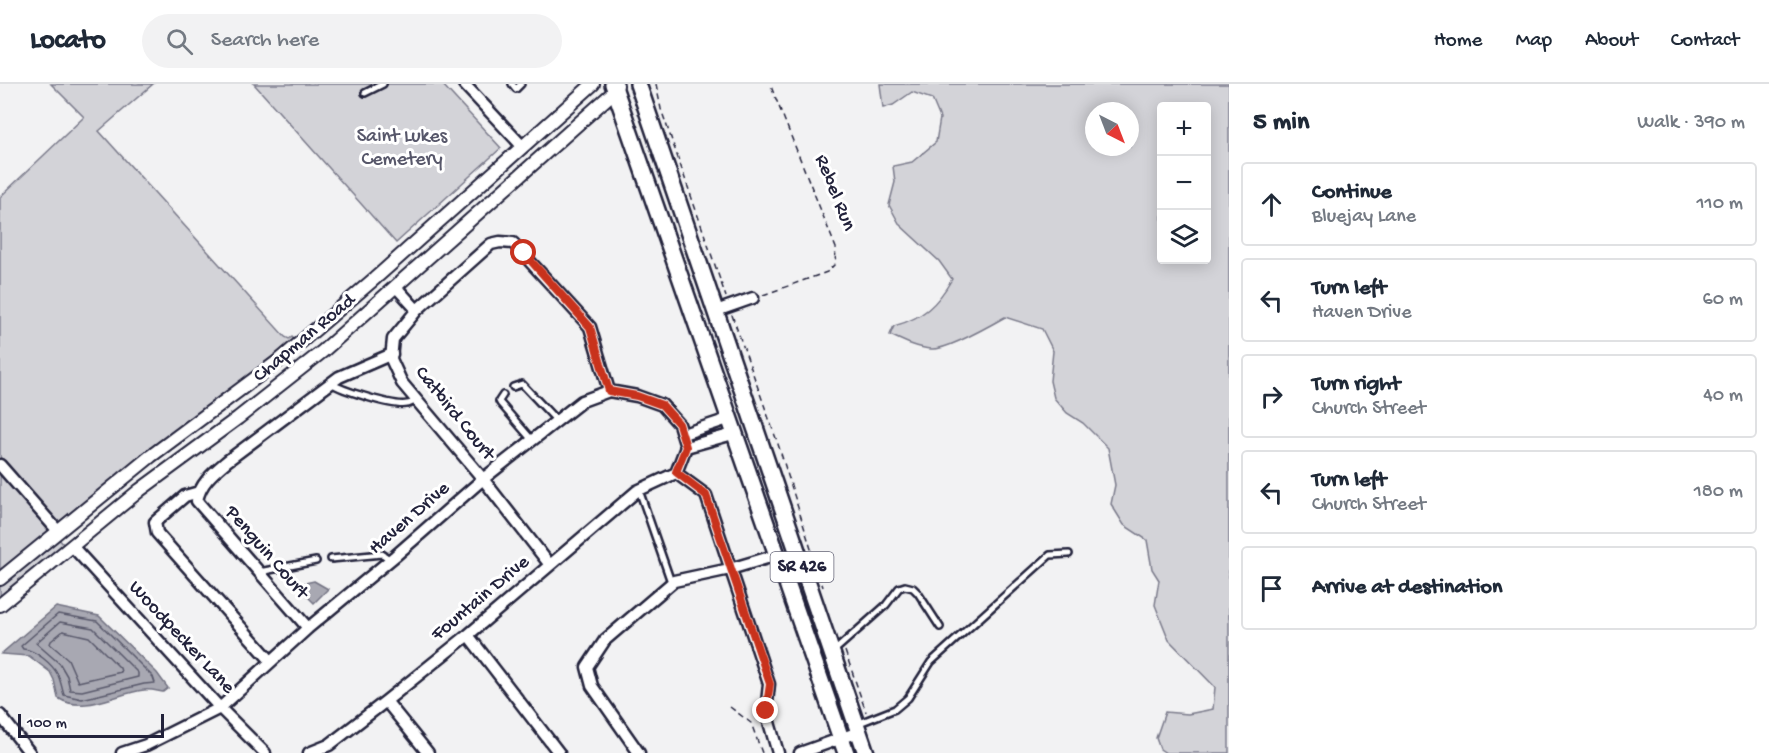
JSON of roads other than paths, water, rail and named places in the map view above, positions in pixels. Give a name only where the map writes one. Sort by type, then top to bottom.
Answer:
[{"type":"main road","name":"SR 426","points":[[638,84],[722,309],[837,648],[861,725],[866,753]]},
{"type":"main road","name":"SR 426","points":[[615,86],[843,746]]},
{"type":"street","points":[[465,84],[523,147]]},
{"type":"street","name":"Chapman Road","points":[[0,579],[159,451],[281,359],[593,84]]},
{"type":"street","name":"Chapman Road","points":[[0,605],[140,490],[238,418],[306,364],[396,287],[615,86]]},
{"type":"street","name":"Catbird Court","points":[[550,565],[483,479],[402,383],[392,359],[393,339],[417,310],[491,244],[513,243],[590,327],[609,391]]},
{"type":"street","points":[[396,287],[417,310]]},
{"type":"street","points":[[722,309],[753,298]]},
{"type":"street","points":[[271,661],[157,533],[155,522],[184,496],[198,497],[213,473],[227,461],[331,383],[356,368],[392,354]]},
{"type":"street","points":[[609,391],[637,396],[662,405],[679,424],[686,447],[676,472],[706,495],[770,684],[766,711],[778,753]]},
{"type":"street","name":"Haven Drive","points":[[122,753],[146,745],[220,708],[308,628],[391,560],[483,479],[582,401],[609,391]]},
{"type":"street","points":[[683,434],[731,426]]},
{"type":"street","points":[[686,447],[731,426]]},
{"type":"street","points":[[0,465],[72,546]]},
{"type":"street","name":"Fountain Drive","points":[[309,753],[329,744],[386,701],[468,635],[639,490],[676,472]]},
{"type":"street","name":"Penguin Court","points":[[198,497],[308,628]]},
{"type":"street","name":"Woodpecker Lane","points":[[72,546],[220,708],[265,753]]},
{"type":"street","points":[[639,753],[592,686],[587,667],[605,640],[674,581],[730,569],[777,555]]},
{"type":"street","points":[[468,635],[559,753]]},
{"type":"street","points":[[386,701],[428,753]]},
{"type":"street","points":[[0,715],[30,753]]},
{"type":"street","points":[[800,753],[843,746],[861,725]]},
{"type":"lane","points":[[365,93],[383,84]]},
{"type":"lane","points":[[512,84],[516,89],[521,84]]},
{"type":"lane","points":[[331,383],[340,389],[396,404],[406,405],[416,400]]},
{"type":"lane","points":[[513,387],[522,384],[557,421]]},
{"type":"lane","points":[[503,395],[500,403],[532,441]]},
{"type":"lane","points":[[639,490],[672,583]]},
{"type":"lane","points":[[331,559],[382,554],[391,560]]},
{"type":"lane","points":[[861,725],[895,709],[908,698],[931,662],[1050,555],[1069,555]]},
{"type":"lane","points":[[259,572],[316,561]]},
{"type":"lane","points":[[837,648],[886,605],[899,588],[905,586],[914,588],[940,627]]},
{"type":"water","points":[[314,581],[328,589],[314,603],[296,585]]},
{"type":"water","points":[[56,607],[99,616],[157,673],[168,688],[163,692],[149,690],[133,692],[89,704],[68,703],[58,698],[50,672],[29,656],[1,654]]},
{"type":"park label","name":"Saint Lukes Cemetery","points":[[402,148]]}]
